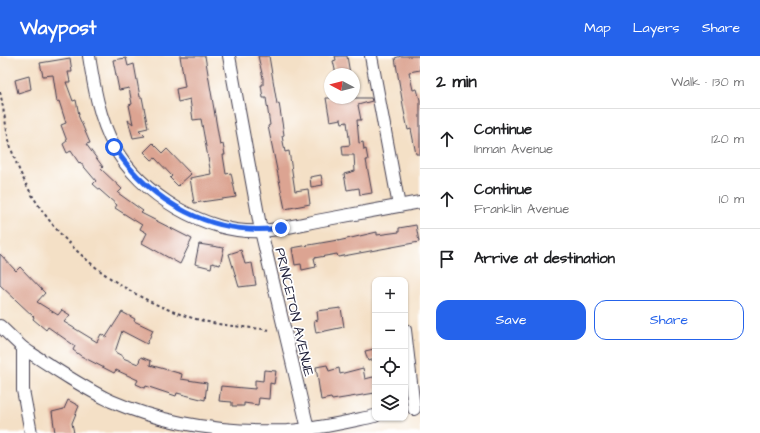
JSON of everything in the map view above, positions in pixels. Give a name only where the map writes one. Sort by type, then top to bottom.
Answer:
[{"type":"street","points":[[89,56],[98,103],[107,131],[125,163],[143,184],[169,203],[194,217],[222,226],[261,231],[420,202]]},
{"type":"street","name":"PRINCETON AVENUE","points":[[229,56],[261,231],[308,431]]},
{"type":"street","points":[[371,56],[399,206]]},
{"type":"street","points":[[0,326],[23,348],[73,381],[111,400],[175,428],[265,432],[308,431],[372,417]]},
{"type":"street","points":[[408,346],[416,388],[413,409]]},
{"type":"street","points":[[23,348],[23,390],[31,433]]},
{"type":"path","points":[[0,92],[11,148],[35,199],[48,219],[89,261],[131,292],[150,303],[171,311],[214,323],[271,330]]},
{"type":"building","points":[[180,56],[205,56],[220,145],[223,144],[225,155],[223,155],[226,174],[231,173],[236,197],[194,203],[190,178],[211,174],[201,119],[193,120],[190,99],[178,102],[176,89],[185,87]]},
{"type":"building","points":[[258,56],[269,56],[277,104],[279,103],[285,152],[289,151],[295,191],[308,189],[310,204],[285,209],[268,126],[270,125],[266,98],[263,98],[261,85],[263,85],[263,78]]},
{"type":"building","points":[[335,56],[347,56],[349,68],[335,68],[333,61],[336,60]]},
{"type":"building","points":[[401,56],[419,56],[420,60],[420,70],[409,72],[413,90],[417,89],[420,100],[420,154],[416,154],[411,129],[408,130],[404,111],[395,58]]},
{"type":"building","points":[[70,58],[72,72],[68,72],[70,82],[66,82],[73,101],[76,100],[78,115],[90,143],[86,144],[103,167],[101,169],[122,189],[118,193],[143,211],[141,213],[192,239],[180,264],[142,243],[147,233],[140,229],[142,225],[115,208],[117,205],[93,184],[96,181],[80,162],[79,163],[71,151],[67,153],[63,144],[67,141],[61,125],[66,123],[59,101],[57,102],[53,75],[43,76],[40,63]]},
{"type":"building","points":[[126,58],[128,66],[134,64],[148,128],[139,130],[145,136],[133,138],[128,120],[133,124],[129,105],[132,104],[129,88],[119,90],[113,60]]},
{"type":"building","points":[[29,76],[31,89],[18,93],[15,80]]},
{"type":"building","points":[[360,98],[371,98],[372,101],[358,105],[361,120],[357,120],[359,143],[363,142],[364,150],[366,149],[368,160],[366,160],[372,193],[360,195],[359,188],[347,190],[344,174],[355,171],[354,155],[343,155],[342,146],[350,145],[347,122],[342,123],[341,119],[330,121],[327,104],[360,104]]},
{"type":"building","points":[[153,143],[163,153],[167,149],[191,174],[178,186],[170,178],[172,176],[155,158],[152,160],[144,152]]},
{"type":"building","points":[[321,175],[323,185],[311,187],[310,177]]},
{"type":"building","points":[[416,225],[419,242],[338,257],[337,254],[314,258],[316,267],[302,270],[301,264],[295,265],[292,248],[338,241],[377,232],[377,235],[399,232],[399,228]]},
{"type":"building","points":[[199,244],[224,248],[220,265],[212,263],[211,268],[195,264]]},
{"type":"building","points":[[241,250],[245,264],[252,263],[256,285],[239,287],[229,254]]},
{"type":"building","points":[[0,254],[16,271],[20,267],[45,293],[37,302],[58,315],[62,310],[70,315],[64,322],[97,342],[101,334],[106,337],[122,312],[135,319],[134,321],[153,330],[147,344],[122,331],[115,352],[124,357],[123,358],[138,364],[141,357],[151,361],[150,365],[182,374],[181,379],[207,383],[205,400],[177,393],[176,396],[146,386],[145,388],[136,384],[138,380],[116,370],[114,373],[81,356],[73,350],[75,346],[48,327],[46,330],[33,319],[34,317],[0,285]]},
{"type":"building","points":[[341,308],[344,327],[316,333],[314,321],[318,320],[317,311]]},
{"type":"building","points":[[372,349],[372,360],[368,361],[365,351]]},
{"type":"building","points":[[327,365],[329,371],[339,368],[340,374],[363,368],[365,379],[372,377],[372,393],[332,400],[331,398],[321,400],[316,367]]},
{"type":"building","points":[[264,370],[276,371],[274,384],[270,383],[269,399],[259,398],[258,405],[244,403],[244,406],[232,406],[232,402],[219,401],[221,386],[255,389],[255,380],[263,381]]},
{"type":"building","points":[[68,400],[79,406],[72,423],[74,433],[55,433],[52,412],[64,409]]},
{"type":"route","points":[[114,147],[125,163],[143,184],[169,203],[194,217],[222,226],[245,230],[261,231],[281,228]]}]
